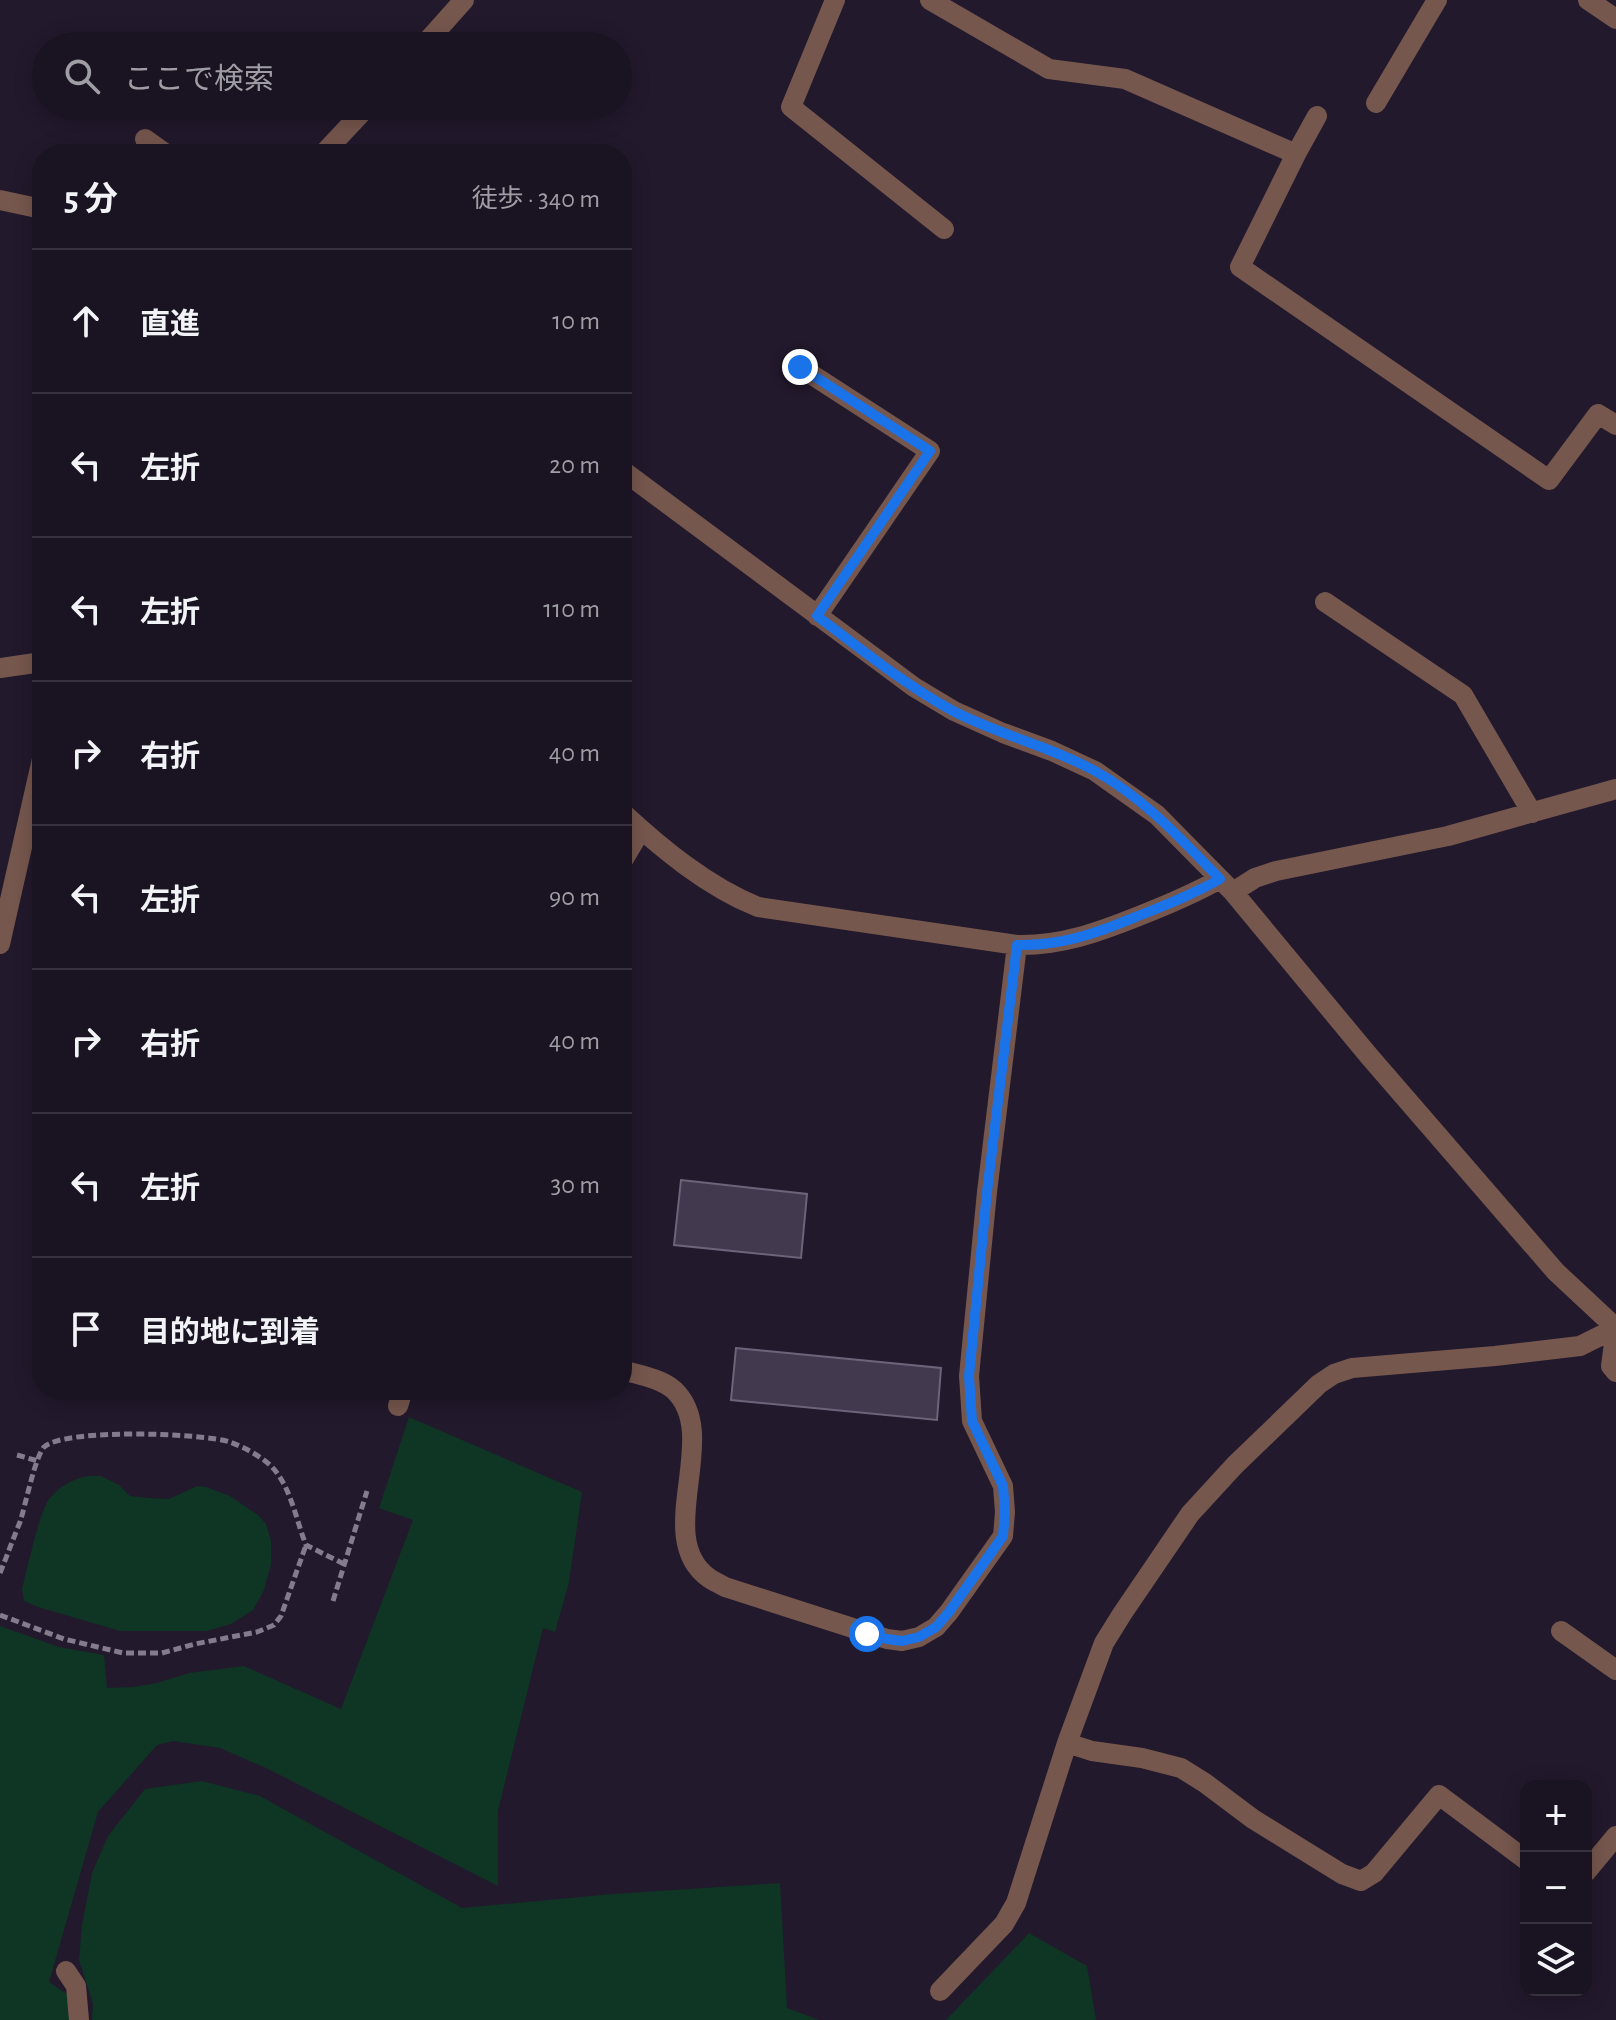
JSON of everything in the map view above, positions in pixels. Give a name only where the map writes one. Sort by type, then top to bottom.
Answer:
[{"type":"street","points":[[435,32],[464,0]]},
{"type":"street","points":[[835,0],[791,107],[944,229]]},
{"type":"street","points":[[930,0],[1049,69],[1125,79],[1296,154]]},
{"type":"street","points":[[1376,103],[1437,0]]},
{"type":"street","points":[[1588,0],[1616,19]]},
{"type":"street","points":[[1317,116],[1240,267],[1549,480],[1598,414],[1616,425]]},
{"type":"street","points":[[332,144],[355,120]]},
{"type":"street","points":[[145,139],[152,144]]},
{"type":"street","points":[[0,200],[32,207]]},
{"type":"street","points":[[800,367],[930,451],[817,616]]},
{"type":"street","points":[[632,477],[914,687],[954,711],[1095,771],[1157,815],[1226,885],[1545,1260],[1616,1328]]},
{"type":"street","points":[[1325,602],[1463,695],[1532,813]]},
{"type":"street","points":[[0,668],[32,663]]},
{"type":"street","points":[[632,821],[712,884],[758,907],[1040,946],[1071,941],[1188,897],[1276,871],[1448,836],[1616,789]]},
{"type":"street","points":[[0,944],[32,803]]},
{"type":"street","points":[[632,845],[641,830]]},
{"type":"street","points":[[632,1373],[654,1379],[672,1389],[683,1402],[691,1420],[686,1542],[694,1561],[707,1577],[725,1587],[887,1639],[902,1641],[919,1637],[936,1627],[1003,1536],[1003,1486],[972,1421],[969,1376],[987,1192],[1017,945]]},
{"type":"street","points":[[1616,1328],[1611,1366],[1616,1372]]},
{"type":"street","points":[[940,1991],[1004,1924],[1016,1903],[1067,1743],[1104,1643],[1190,1514],[1235,1465],[1319,1384],[1334,1374],[1352,1368],[1580,1346],[1616,1328]]},
{"type":"street","points":[[1561,1631],[1616,1670]]},
{"type":"street","points":[[1067,1743],[1092,1751],[1142,1758],[1181,1768],[1278,1835],[1342,1874],[1361,1881],[1374,1873],[1439,1795],[1520,1856]]},
{"type":"street","points":[[1592,1865],[1616,1836]]},
{"type":"street","points":[[66,1971],[76,1986],[79,2020]]},
{"type":"path","points":[[0,1573],[41,1450],[52,1441],[99,1434],[206,1437],[231,1443],[258,1457],[273,1468],[285,1488],[306,1545],[281,1616],[274,1625],[257,1632],[162,1653],[123,1653],[64,1639],[0,1615]]},
{"type":"path","points":[[17,1455],[38,1461]]},
{"type":"path","points":[[333,1601],[367,1491]]},
{"type":"path","points":[[306,1545],[344,1564]]},
{"type":"green space","points":[[409,1417],[582,1492],[569,1582],[555,1632],[543,1628],[498,1811],[498,1886],[266,1768],[220,1748],[173,1741],[157,1745],[98,1812],[49,1982],[73,1998],[70,2020],[0,2020],[0,1626],[59,1647],[104,1655],[107,1688],[133,1687],[189,1673],[244,1666],[341,1709],[413,1520],[379,1508]]},
{"type":"green space","points":[[88,1476],[101,1476],[119,1485],[130,1496],[149,1498],[169,1499],[197,1486],[206,1487],[230,1496],[258,1515],[266,1524],[271,1541],[271,1564],[264,1590],[253,1610],[231,1624],[207,1631],[120,1631],[24,1601],[22,1589],[46,1504],[62,1487]]},
{"type":"green space","points":[[202,1781],[260,1796],[462,1908],[780,1883],[787,2008],[819,2020],[92,2020],[93,2004],[79,1960],[82,1925],[92,1873],[108,1836],[145,1789]]},
{"type":"green space","points":[[1029,1933],[1087,1966],[1096,2020],[946,2020]]},
{"type":"building","points":[[681,1180],[807,1194],[801,1258],[674,1245]]},
{"type":"building","points":[[736,1348],[941,1368],[937,1420],[731,1400]]},
{"type":"route","points":[[800,367],[930,451],[817,616],[914,687],[954,711],[1095,771],[1157,815],[1220,879],[1188,897],[1071,941],[1040,946],[1017,945],[987,1192],[969,1376],[972,1421],[1003,1486],[1003,1536],[936,1627],[919,1637],[902,1641],[867,1634]]}]
